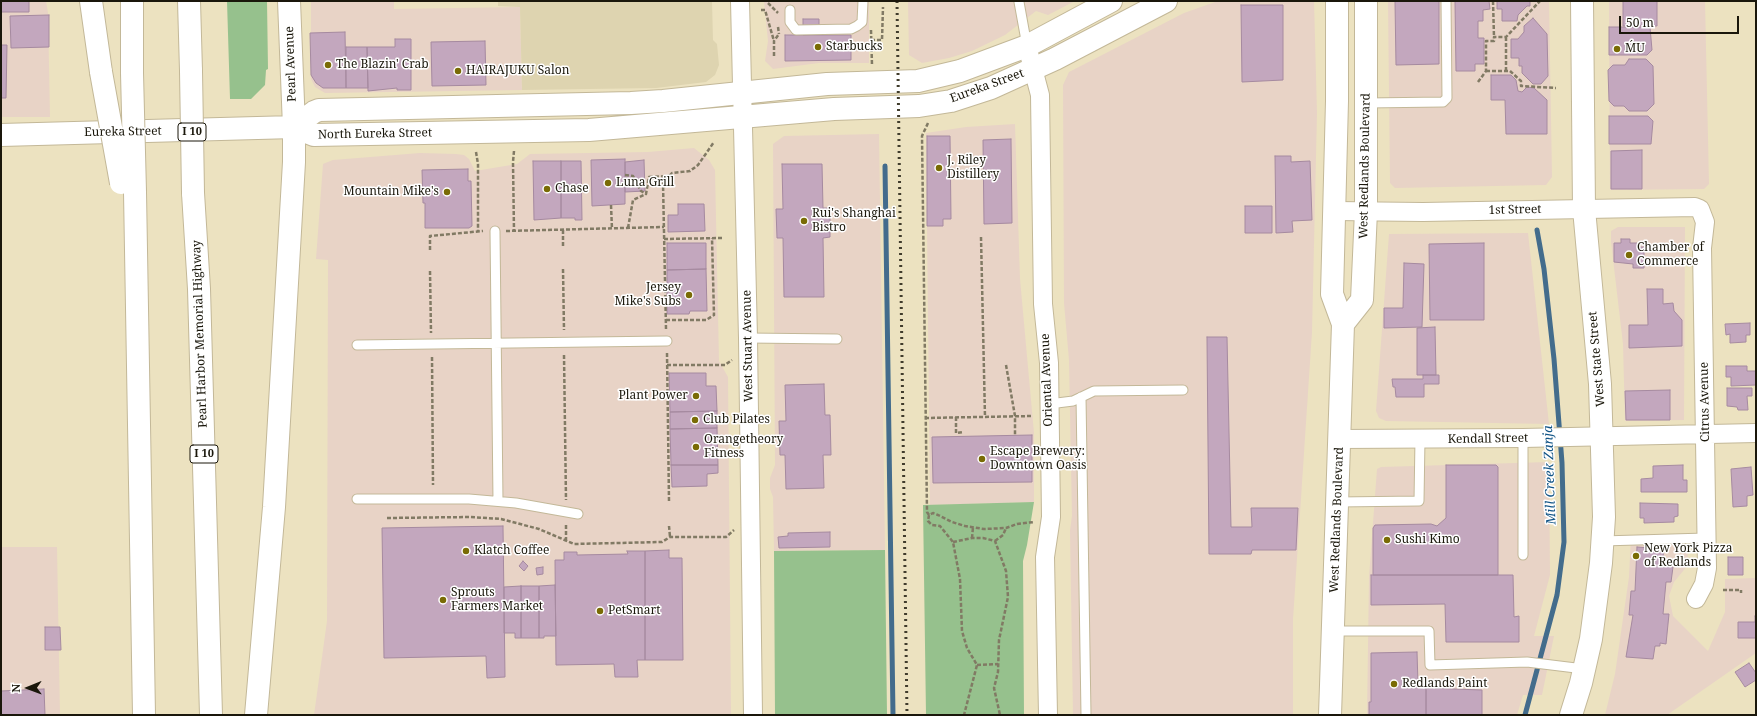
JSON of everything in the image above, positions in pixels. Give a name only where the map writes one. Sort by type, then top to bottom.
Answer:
[{"type":"main road","points":[[91,1],[101,72],[128,188],[136,267],[144,715]]},
{"type":"main road","points":[[128,188],[132,73],[132,1]]},
{"type":"main road","name":"Pearl Harbor Memorial Highway","points":[[189,1],[193,193],[199,289],[211,715]]},
{"type":"main road","name":"Pearl Avenue","points":[[256,715],[274,507],[294,162],[294,127],[288,1]]},
{"type":"main road","name":"Eureka Street","points":[[742,92],[827,84],[918,81],[960,71],[1027,46],[1111,1]]},
{"type":"main road","name":"Eureka Street","points":[[743,118],[834,109],[905,107],[951,101],[991,88],[1033,69],[1166,1]]},
{"type":"main road","name":"West Redlands Boulevard","points":[[1330,715],[1343,324],[1332,294],[1335,211],[1337,1]]},
{"type":"main road","name":"West Redlands Boulevard","points":[[1343,324],[1362,300],[1366,211],[1366,1]]},
{"type":"main road","name":"West State Street","points":[[1571,715],[1584,669],[1596,608],[1604,517],[1600,384],[1584,209],[1582,1]]},
{"type":"main road","name":"North Eureka Street","points":[[294,127],[319,110],[663,102],[742,92]]},
{"type":"main road","name":"North Eureka Street","points":[[294,127],[314,135],[494,132],[605,129],[743,118]]},
{"type":"main road","name":"Eureka Street","points":[[1,135],[294,127]]},
{"type":"street","name":"West Stuart Avenue","points":[[740,1],[748,338],[753,715]]},
{"type":"street","name":"Oriental Avenue","points":[[1027,46],[1040,95],[1043,304],[1049,363],[1051,517],[1045,557],[1048,715]]},
{"type":"street","name":"1st Street","points":[[1335,211],[1695,207]]},
{"type":"street","name":"Citrus Avenue","points":[[1695,207],[1700,209],[1706,222],[1702,248],[1707,568],[1704,584],[1696,599]]},
{"type":"street","name":"Kendall Street","points":[[1339,439],[1546,438],[1756,433]]},
{"type":"lane","points":[[790,10],[790,22],[796,30],[851,29],[862,22],[863,1]]},
{"type":"lane","points":[[1366,103],[1443,102],[1447,98],[1446,1]]},
{"type":"lane","points":[[1019,2],[1027,46]]},
{"type":"lane","points":[[495,231],[498,501]]},
{"type":"lane","points":[[748,338],[837,339]]},
{"type":"lane","points":[[357,345],[496,342],[667,341]]},
{"type":"lane","points":[[1049,404],[1067,402],[1081,398],[1094,391],[1183,390]]},
{"type":"lane","points":[[1081,398],[1086,715]]},
{"type":"lane","points":[[1523,438],[1523,555]]},
{"type":"lane","points":[[1337,502],[1419,501],[1420,439]]},
{"type":"lane","points":[[357,499],[469,499],[498,501],[578,514]]},
{"type":"lane","points":[[1602,541],[1706,538]]},
{"type":"lane","points":[[1333,631],[1429,631],[1430,665],[1533,663],[1584,669]]},
{"type":"path","points":[[1493,1],[1494,38]]},
{"type":"path","points":[[1506,71],[1506,38],[1540,1]]},
{"type":"path","points":[[871,40],[882,40],[883,7]]},
{"type":"path","points":[[761,10],[765,10],[774,41],[774,56]]},
{"type":"path","points":[[871,26],[872,65]]},
{"type":"path","points":[[774,41],[782,30]]},
{"type":"path","points":[[1478,82],[1486,71],[1486,41],[1494,41],[1494,38],[1506,38]]},
{"type":"path","points":[[1486,71],[1510,71],[1521,81],[1521,86],[1556,88]]},
{"type":"path","points":[[928,123],[922,136],[926,504],[929,515],[928,521],[932,525],[940,526],[953,542],[960,579],[962,631],[966,648],[977,665],[964,715]]},
{"type":"path","points":[[666,329],[663,183],[672,173],[690,171],[698,165],[714,142]]},
{"type":"path","points":[[514,151],[514,231]]},
{"type":"path","points":[[476,152],[478,164],[478,231]]},
{"type":"path","points":[[625,175],[633,176],[641,191],[646,194]]},
{"type":"path","points":[[646,194],[649,177],[670,176]]},
{"type":"path","points":[[628,228],[633,200],[646,194]]},
{"type":"path","points":[[611,205],[612,229]]},
{"type":"path","points":[[430,250],[430,236],[478,231],[664,227]]},
{"type":"path","points":[[563,230],[563,247]]},
{"type":"path","points":[[981,237],[984,417]]},
{"type":"path","points":[[666,320],[706,320],[714,315],[712,238]]},
{"type":"path","points":[[664,239],[722,238]]},
{"type":"path","points":[[563,269],[564,331]]},
{"type":"path","points":[[430,271],[431,333]]},
{"type":"path","points":[[667,353],[669,501]]},
{"type":"path","points":[[564,355],[566,500]]},
{"type":"path","points":[[432,357],[434,485]]},
{"type":"path","points":[[667,365],[725,365],[734,359]]},
{"type":"path","points":[[1006,364],[1015,416],[1015,436]]},
{"type":"path","points":[[925,418],[1036,416]]},
{"type":"path","points":[[956,417],[956,433],[963,432]]},
{"type":"path","points":[[434,511],[434,517]]},
{"type":"path","points":[[929,515],[938,515],[952,522],[973,527],[1006,528],[1018,524],[1036,522]]},
{"type":"path","points":[[387,518],[470,516],[501,520],[539,529],[574,544],[662,542],[670,537],[726,538],[735,530]]},
{"type":"path","points":[[566,525],[566,541]]},
{"type":"path","points":[[669,526],[670,537]]},
{"type":"path","points":[[972,538],[973,527]]},
{"type":"path","points":[[995,541],[1003,535],[1006,528]]},
{"type":"path","points":[[953,542],[972,538],[983,538],[995,541]]},
{"type":"path","points":[[995,541],[1006,571],[1008,584],[1004,620],[999,640],[998,672],[994,688],[1000,715]]},
{"type":"path","points":[[1723,590],[1741,590],[1741,593]]},
{"type":"path","points":[[977,665],[998,664]]},
{"type":"shaded area","points":[[1,1],[46,1],[48,13],[50,117],[1,117]]},
{"type":"shaded area","points":[[311,1],[394,1],[394,9],[520,7],[522,90],[325,93],[315,87],[311,79]]},
{"type":"shaded area","points":[[764,1],[869,1],[869,63],[819,63],[773,69],[765,61],[768,41]]},
{"type":"shaded area","points":[[908,1],[1075,1],[1048,15],[1036,11],[1005,35],[972,51],[949,58],[922,63],[909,55]]},
{"type":"shaded area","points":[[1218,1],[1314,1],[1317,113],[1312,332],[1293,619],[1293,715],[1073,715],[1070,531],[1072,516],[1069,360],[1064,303],[1063,85],[1069,72],[1184,13]]},
{"type":"shaded area","points":[[1388,1],[1549,1],[1552,177],[1546,185],[1395,188],[1390,183]]},
{"type":"shaded area","points":[[1609,1],[1705,1],[1709,184],[1704,189],[1610,190]]},
{"type":"shaded area","points":[[1015,124],[1020,279],[1034,433],[1034,502],[930,505],[926,133],[966,127]]},
{"type":"shaded area","points":[[879,134],[885,550],[774,551],[773,497],[770,489],[770,478],[775,465],[773,144],[784,136]]},
{"type":"shaded area","points":[[694,148],[709,160],[715,170],[719,361],[728,377],[731,715],[314,715],[327,621],[328,260],[316,259],[323,164],[333,160],[420,153],[456,154],[464,155],[469,159],[475,171],[517,164],[530,154],[648,152]]},
{"type":"shaded area","points":[[1618,227],[1685,227],[1684,420],[1625,421],[1623,344],[1611,242],[1611,231]]},
{"type":"shaded area","points":[[1528,233],[1549,424],[1386,421],[1379,418],[1376,411],[1389,234]]},
{"type":"shaded area","points":[[1549,462],[1550,575],[1534,636],[1554,636],[1542,695],[1523,695],[1517,715],[1367,715],[1369,577],[1377,469],[1381,467]]},
{"type":"shaded area","points":[[1687,534],[1688,565],[1674,582],[1669,596],[1673,616],[1708,651],[1725,612],[1725,579],[1756,578],[1756,653],[1667,715],[1605,715],[1615,674],[1629,577],[1631,536]]},
{"type":"shaded area","points":[[1,547],[57,547],[60,715],[1,715]]},
{"type":"green space","points":[[227,1],[267,1],[268,69],[266,70],[265,85],[251,99],[230,99]]},
{"type":"green space","points":[[1034,502],[1023,561],[1024,715],[926,715],[923,505]]},
{"type":"green space","points":[[885,550],[887,715],[775,715],[774,551]]},
{"type":"sand","points":[[498,1],[712,1],[713,40],[717,44],[719,65],[715,75],[706,82],[656,88],[522,90],[520,7],[498,6]]},
{"type":"building","points":[[1,1],[29,1],[29,12],[1,12]]},
{"type":"building","points":[[1395,1],[1439,1],[1439,64],[1396,65]]},
{"type":"building","points":[[1455,1],[1489,1],[1490,9],[1483,10],[1483,21],[1478,21],[1478,38],[1484,38],[1484,64],[1475,64],[1475,71],[1456,71]]},
{"type":"building","points":[[1497,1],[1530,1],[1530,6],[1527,6],[1518,15],[1517,21],[1502,21],[1502,9],[1497,9]]},
{"type":"building","points":[[1623,1],[1657,1],[1657,26],[1623,26]]},
{"type":"building","points":[[1241,5],[1283,5],[1283,80],[1242,82]]},
{"type":"building","points":[[49,15],[49,47],[11,48],[10,16]]},
{"type":"building","points":[[1533,18],[1547,34],[1548,76],[1541,84],[1533,84],[1522,73],[1522,66],[1519,66],[1519,58],[1511,58],[1511,39],[1518,39],[1524,32],[1524,26]]},
{"type":"building","points":[[803,19],[819,19],[819,34],[803,35]]},
{"type":"building","points":[[1609,27],[1650,27],[1652,50],[1647,55],[1609,55]]},
{"type":"building","points":[[345,32],[346,88],[323,88],[316,83],[311,75],[310,33]]},
{"type":"building","name":"Starbucks","points":[[785,35],[851,35],[851,60],[785,61]]},
{"type":"building","points":[[395,39],[411,39],[411,90],[397,90],[397,88],[368,91],[367,47],[395,47]]},
{"type":"building","points":[[485,41],[486,85],[432,86],[431,42]]},
{"type":"building","points":[[1,45],[7,45],[6,98],[1,98]]},
{"type":"building","points":[[346,47],[367,47],[368,88],[346,88]]},
{"type":"building","points":[[1629,59],[1646,59],[1653,66],[1654,104],[1647,111],[1629,111],[1624,106],[1614,106],[1609,101],[1608,70],[1613,65],[1625,65]]},
{"type":"building","points":[[1491,75],[1511,75],[1516,80],[1518,91],[1522,92],[1527,87],[1534,88],[1547,100],[1547,134],[1506,134],[1505,100],[1491,100]]},
{"type":"building","points":[[1609,116],[1648,116],[1653,121],[1651,144],[1609,144]]},
{"type":"building","name":"J. Riley Distillery","points":[[927,136],[950,136],[951,219],[943,219],[943,226],[927,226]]},
{"type":"building","points":[[1011,139],[1012,223],[984,224],[983,140]]},
{"type":"building","points":[[1642,150],[1642,189],[1611,189],[1611,151]]},
{"type":"building","points":[[1275,156],[1291,156],[1291,162],[1310,161],[1312,220],[1292,221],[1293,232],[1276,233]]},
{"type":"building","name":"Luna Grill","points":[[625,159],[625,204],[592,206],[591,160]]},
{"type":"building","points":[[644,160],[645,191],[625,192],[625,162]]},
{"type":"building","name":"Chase","points":[[533,161],[561,161],[561,218],[534,220]]},
{"type":"building","points":[[561,161],[581,161],[582,220],[575,220],[575,218],[561,218]]},
{"type":"building","points":[[782,164],[822,164],[823,208],[830,208],[830,237],[823,238],[824,297],[784,297],[783,238],[777,238],[776,209],[783,209]]},
{"type":"building","name":"Mountain Mike's","points":[[468,169],[468,181],[471,181],[472,226],[469,228],[425,228],[425,203],[423,203],[422,170]]},
{"type":"building","points":[[678,204],[704,204],[705,231],[668,232],[668,215],[678,215]]},
{"type":"building","points":[[1245,206],[1272,206],[1272,233],[1245,233]]},
{"type":"building","name":"Chamber of Commerce","points":[[1621,239],[1630,239],[1630,243],[1637,243],[1637,247],[1644,247],[1644,268],[1633,268],[1633,264],[1614,262],[1614,243],[1621,243]]},
{"type":"building","points":[[667,243],[706,243],[706,269],[667,270]]},
{"type":"building","points":[[1484,243],[1484,320],[1430,320],[1429,244]]},
{"type":"building","points":[[1404,263],[1424,264],[1422,327],[1384,328],[1384,308],[1403,308]]},
{"type":"building","points":[[706,269],[707,311],[690,311],[689,314],[667,314],[667,270]]},
{"type":"building","points":[[1647,289],[1663,289],[1663,304],[1673,303],[1674,311],[1682,320],[1682,346],[1629,348],[1629,325],[1648,325]]},
{"type":"building","points":[[1750,323],[1750,335],[1746,335],[1746,342],[1730,343],[1730,334],[1726,335],[1725,324]]},
{"type":"building","points":[[1435,327],[1436,375],[1417,375],[1417,328]]},
{"type":"building","points":[[1207,337],[1227,337],[1231,527],[1252,527],[1251,508],[1298,508],[1296,550],[1252,550],[1251,554],[1209,554]]},
{"type":"building","points":[[1726,366],[1747,366],[1747,371],[1756,371],[1756,385],[1731,386],[1731,377],[1726,377]]},
{"type":"building","points":[[669,373],[706,373],[706,386],[716,386],[717,411],[670,412]]},
{"type":"building","points":[[1423,375],[1439,375],[1439,384],[1424,384],[1424,397],[1396,397],[1392,379],[1423,379]]},
{"type":"building","points":[[824,384],[825,415],[830,415],[831,455],[823,455],[824,488],[786,489],[785,455],[780,455],[779,421],[786,421],[785,385]]},
{"type":"building","points":[[1727,388],[1752,388],[1752,396],[1747,396],[1748,410],[1738,410],[1737,407],[1727,406]]},
{"type":"building","points":[[1670,390],[1670,420],[1626,420],[1625,391]]},
{"type":"building","points":[[717,411],[717,428],[670,429],[670,412]]},
{"type":"building","points":[[717,428],[718,465],[671,465],[670,429]]},
{"type":"building","name":"Escape Brewery: Downtown Oasis","points":[[1032,435],[1032,482],[933,483],[932,437]]},
{"type":"building","points":[[671,465],[718,465],[718,473],[707,474],[707,486],[672,487]]},
{"type":"building","points":[[1446,465],[1496,465],[1498,467],[1498,575],[1373,575],[1373,528],[1375,525],[1431,524],[1437,526],[1446,518]]},
{"type":"building","points":[[1683,465],[1683,480],[1687,480],[1687,492],[1641,492],[1641,479],[1653,478],[1653,466]]},
{"type":"building","points":[[1751,467],[1753,495],[1747,496],[1747,506],[1733,507],[1731,469]]},
{"type":"building","points":[[1640,503],[1678,504],[1678,516],[1674,517],[1674,522],[1644,523],[1644,518],[1640,518]]},
{"type":"building","name":"Sprouts Farmers Market","points":[[503,526],[505,677],[487,678],[486,656],[384,658],[382,528]]},
{"type":"building","points":[[830,532],[830,547],[779,548],[778,537],[788,536],[788,533]]},
{"type":"building","points":[[1637,547],[1664,549],[1662,564],[1673,567],[1671,582],[1666,582],[1663,614],[1669,614],[1666,644],[1660,643],[1660,646],[1655,646],[1653,659],[1626,657],[1633,615],[1629,615],[1631,591],[1635,591]]},
{"type":"building","points":[[669,550],[669,558],[682,558],[683,660],[645,660],[645,551]]},
{"type":"building","name":"PetSmart","points":[[627,551],[645,551],[645,660],[637,660],[638,677],[615,677],[614,664],[556,665],[555,560],[564,560],[564,552],[577,552],[577,555],[628,554]]},
{"type":"building","points":[[1728,557],[1743,557],[1743,575],[1728,575]]},
{"type":"building","points":[[523,561],[528,566],[524,571],[519,566]]},
{"type":"building","points":[[543,567],[543,574],[537,575],[536,568]]},
{"type":"building","points":[[1371,575],[1513,575],[1514,617],[1519,616],[1519,642],[1446,642],[1445,604],[1371,605]]},
{"type":"building","points":[[555,585],[556,636],[544,636],[544,638],[539,638],[539,586]]},
{"type":"building","points":[[521,586],[521,638],[515,638],[515,633],[504,633],[504,587]]},
{"type":"building","points":[[521,586],[539,586],[539,638],[521,638]]},
{"type":"building","points":[[1755,616],[1756,638],[1738,638],[1738,622],[1755,622]]},
{"type":"building","points":[[45,627],[60,627],[61,650],[45,650]]},
{"type":"building","name":"Redlands Paint","points":[[1417,652],[1418,684],[1426,684],[1426,715],[1369,715],[1369,702],[1371,702],[1371,653]]},
{"type":"building","points":[[1749,663],[1756,673],[1756,680],[1745,687],[1735,672]]},
{"type":"building","points":[[1426,688],[1482,690],[1482,715],[1426,715]]},
{"type":"building","points":[[44,689],[45,715],[1,715],[1,691]]},
{"type":"waterway","points":[[885,166],[893,715]]},
{"type":"waterway","name":"Mill Creek Zanja","points":[[1525,715],[1557,595],[1564,542],[1562,463],[1554,359],[1544,269],[1537,230]]},
{"type":"railway","points":[[897,1],[907,715]]},
{"type":"place","name":"Starbucks","points":[[818,47]]},
{"type":"place","name":"ḾU","points":[[1617,49]]},
{"type":"place","name":"The Blazin' Crab","points":[[328,65]]},
{"type":"place","name":"HAIRAJUKU Salon","points":[[458,71]]},
{"type":"place","name":"J. Riley Distillery","points":[[939,168]]},
{"type":"place","name":"Luna Grill","points":[[608,183]]},
{"type":"place","name":"Chase","points":[[547,189]]},
{"type":"place","name":"Mountain Mike's","points":[[447,192]]},
{"type":"place","name":"Rui's Shanghai Bistro","points":[[804,221]]},
{"type":"place","name":"Chamber of Commerce","points":[[1629,255]]},
{"type":"place","name":"Jersey Mike's Subs","points":[[689,295]]},
{"type":"place","name":"Plant Power","points":[[696,396]]},
{"type":"place","name":"Club Pilates","points":[[695,420]]},
{"type":"place","name":"Orangetheory Fitness","points":[[696,447]]},
{"type":"place","name":"Escape Brewery: Downtown Oasis","points":[[982,459]]},
{"type":"place","name":"Sushi Kimo","points":[[1387,540]]},
{"type":"place","name":"Klatch Coffee","points":[[466,551]]},
{"type":"place","name":"New York Pizza of Redlands","points":[[1636,556]]},
{"type":"place","name":"Sprouts Farmers Market","points":[[443,600]]},
{"type":"place","name":"PetSmart","points":[[600,611]]},
{"type":"place","name":"Redlands Paint","points":[[1394,684]]}]
